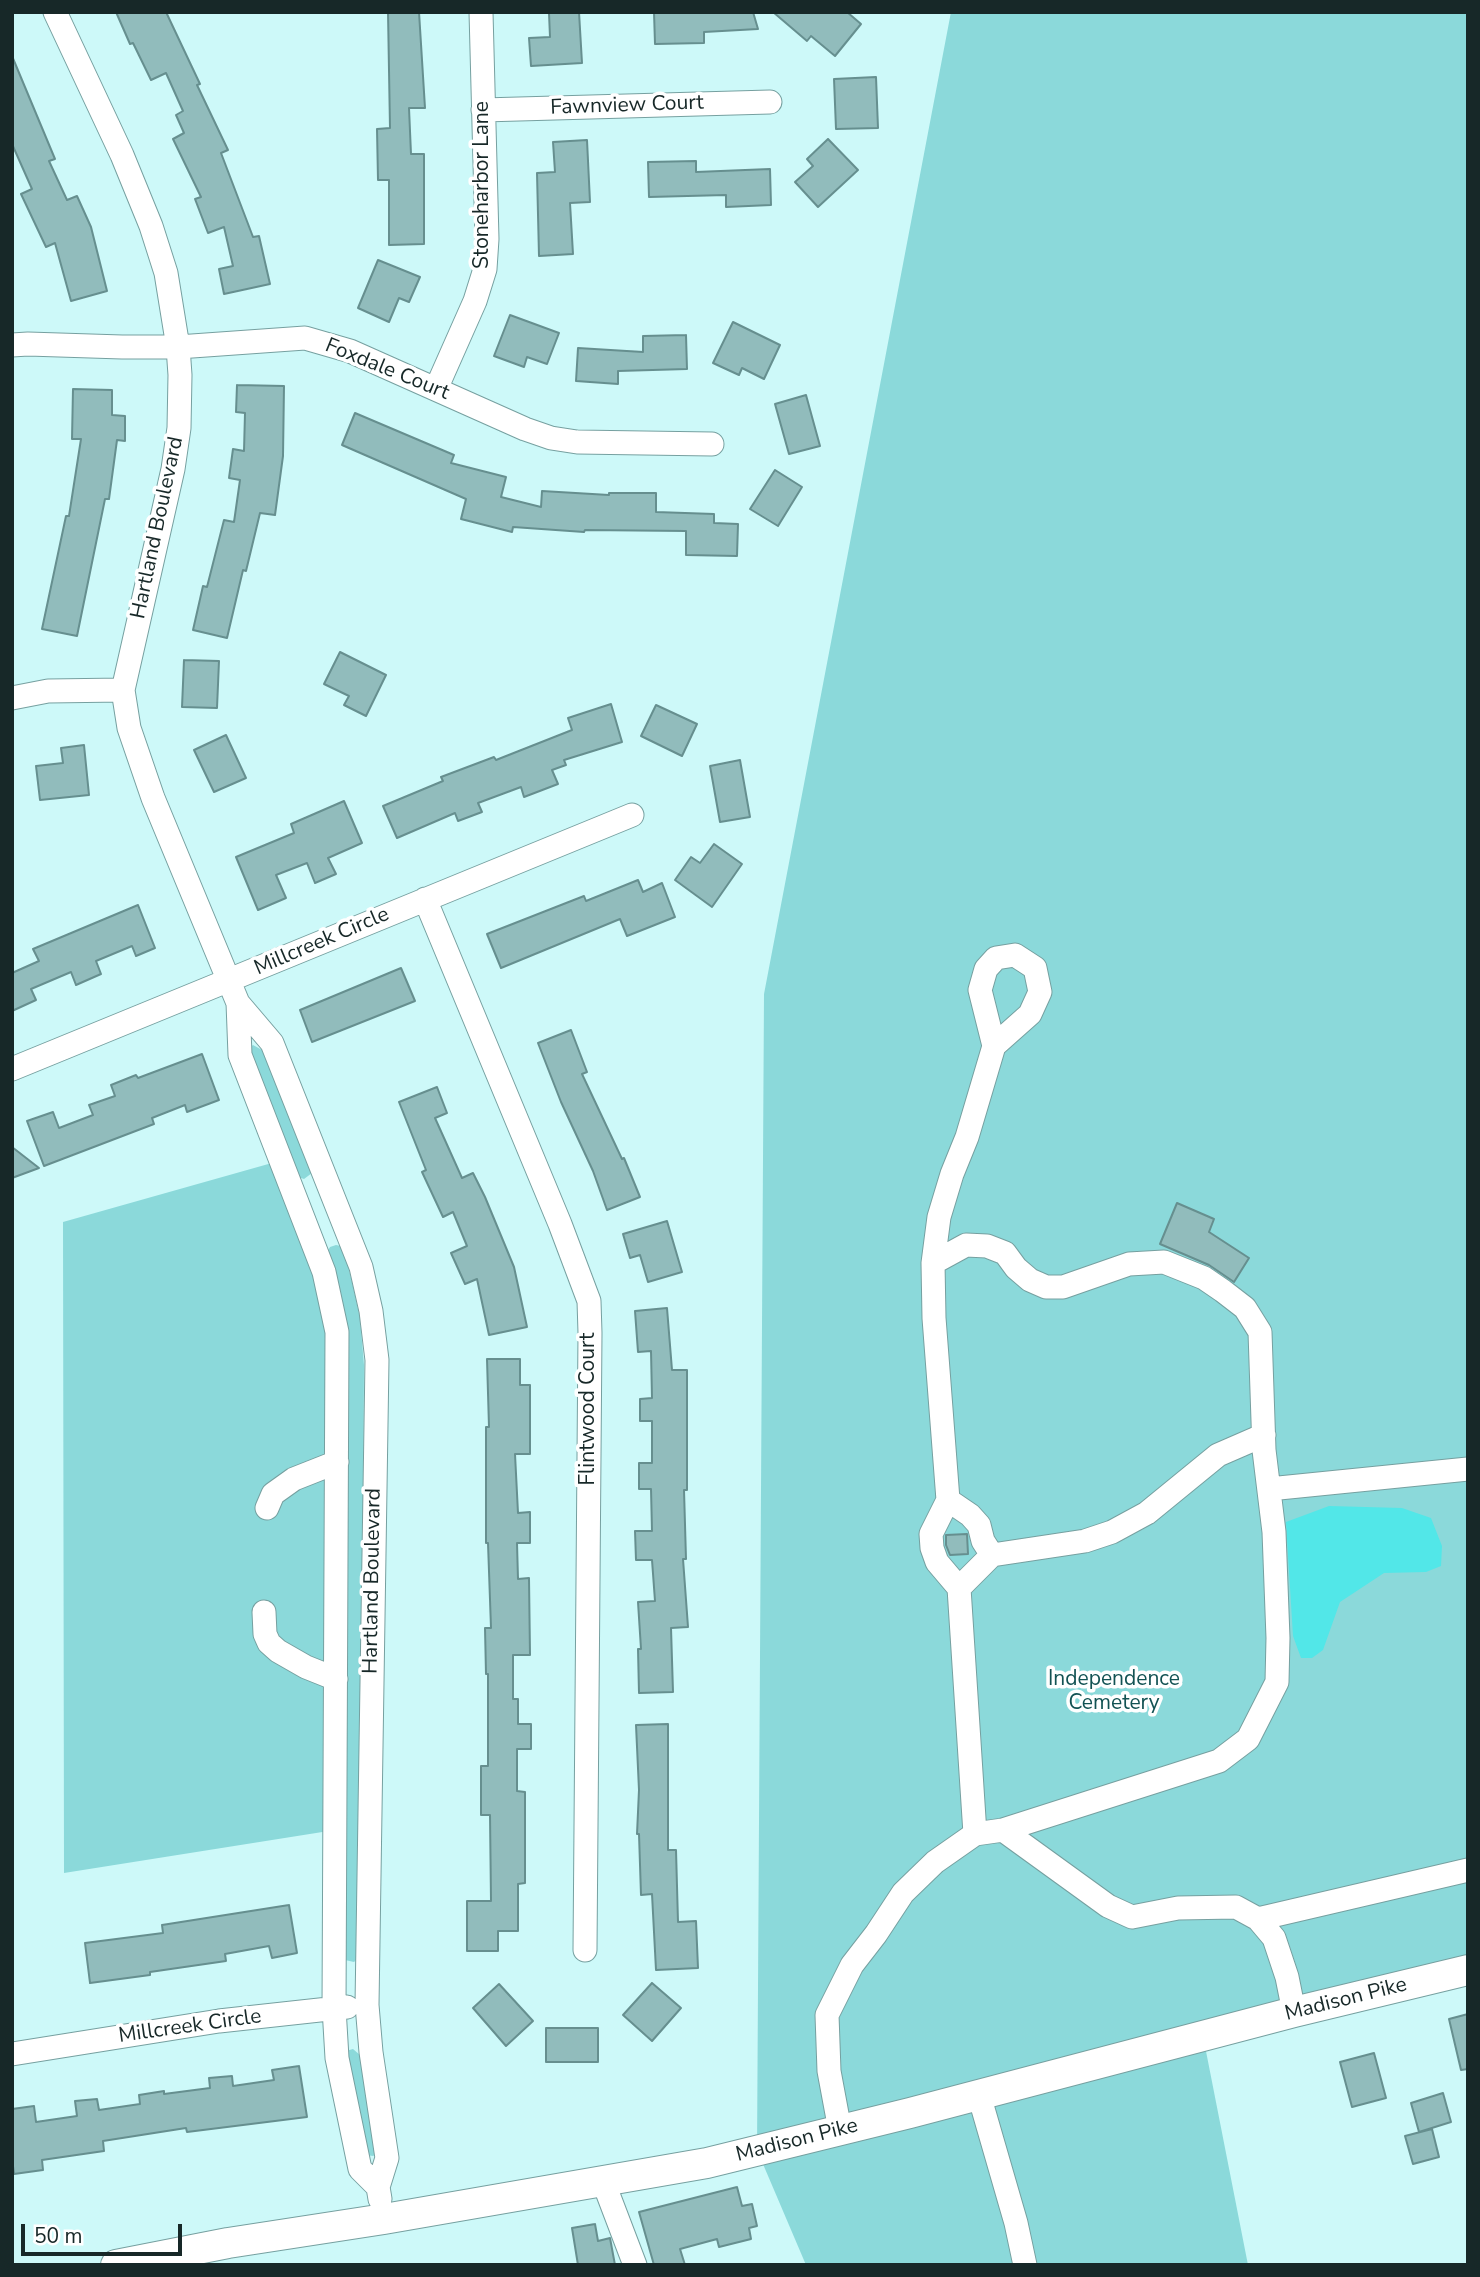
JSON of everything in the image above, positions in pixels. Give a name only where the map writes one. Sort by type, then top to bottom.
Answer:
[{"type":"main road","name":"Madison Pike","points":[[117,2265],[228,2243],[706,2163],[1468,1970]]},
{"type":"street","name":"Hartland Boulevard","points":[[55,12],[122,155],[151,226],[166,273],[178,347],[179,428],[173,468],[122,690],[129,728],[153,798],[238,1003],[272,1043],[361,1268],[371,1311],[377,1360],[368,2005],[371,2052],[387,2158],[378,2187],[384,2219]]},
{"type":"street","name":"Stoneharbor Lane","points":[[436,389],[475,301],[485,268],[487,239],[481,12]]},
{"type":"street","name":"Fawnview Court","points":[[483,110],[770,102]]},
{"type":"street","name":"Foxdale Court","points":[[12,345],[178,347],[305,338],[350,351],[551,438],[577,442],[712,444]]},
{"type":"street","points":[[12,698],[48,691],[122,690]]},
{"type":"street","name":"Millcreek Circle","points":[[12,1069],[632,815]]},
{"type":"street","name":"Flintwood Court","points":[[425,899],[555,1212],[589,1301],[585,1950]]},
{"type":"street","name":"Hartland Boulevard","points":[[238,1003],[240,1055],[324,1272],[337,1332],[334,2008],[337,2057],[360,2169],[378,2187]]},
{"type":"street","points":[[975,1834],[959,1588],[937,1562],[932,1548],[931,1534],[948,1500],[934,1318],[933,1263],[939,1217],[967,1137],[994,1046]]},
{"type":"street","points":[[840,2130],[829,2071],[827,2015],[852,1965],[903,1893],[935,1862],[975,1834],[1003,1830],[1219,1761],[1248,1739],[1278,1682],[1274,1532],[1264,1434],[1260,1332],[1245,1308],[1204,1278],[1164,1262],[1129,1264],[1063,1287],[1046,1287],[1030,1280],[1016,1268],[1005,1253],[987,1246],[966,1245],[933,1263]]},
{"type":"street","points":[[959,1588],[992,1555],[1085,1541],[1112,1532],[1147,1513],[1218,1455],[1264,1434]]},
{"type":"street","points":[[267,1508],[274,1494],[294,1479],[337,1462]]},
{"type":"street","points":[[1269,1489],[1468,1469]]},
{"type":"street","points":[[948,1500],[970,1515],[979,1525],[983,1541],[992,1555]]},
{"type":"street","points":[[264,1612],[265,1634],[269,1643],[278,1651],[336,1679]]},
{"type":"street","points":[[1003,1830],[1108,1906],[1132,1917],[1178,1908],[1236,1907],[1258,1919],[1274,1938],[1287,1977],[1294,2012]]},
{"type":"street","points":[[1258,1919],[1468,1870]]},
{"type":"street","name":"Millcreek Circle","points":[[12,2054],[219,2021],[368,2005]]},
{"type":"street","points":[[979,2095],[1016,2223],[1025,2265]]},
{"type":"street","points":[[603,2181],[635,2265]]},
{"type":"green space","name":"Independence Cemetery","points":[[951,12],[1468,12],[1468,1970],[1203,2036],[1248,2265],[806,2265],[757,2150],[764,994]]},
{"type":"green space","points":[[253,1045],[264,1051],[312,1173],[304,1179],[298,1177],[248,1049]]},
{"type":"green space","points":[[279,1161],[337,1332],[335,1830],[64,1873],[63,1222]]},
{"type":"green space","points":[[336,1245],[344,1250],[352,1282],[360,1318],[364,1365],[362,1722],[357,1959],[354,1962],[345,1960],[327,1252],[330,1247]]},
{"type":"green space","points":[[353,2049],[360,2055],[375,2155],[373,2156],[366,2155],[346,2051]]},
{"type":"shaded area","points":[[1329,1506],[1402,1508],[1431,1518],[1442,1546],[1441,1566],[1426,1572],[1384,1573],[1340,1602],[1323,1650],[1312,1658],[1301,1658],[1293,1636],[1286,1522]]},
{"type":"building","points":[[116,12],[166,12],[228,150],[221,153],[253,237],[259,236],[270,284],[224,294],[219,269],[233,266],[224,227],[208,233],[195,199],[201,197],[173,139],[184,133],[176,115],[183,111],[166,73],[151,80],[133,43],[130,44]]},
{"type":"building","points":[[388,12],[419,12],[425,108],[409,108],[411,154],[424,154],[424,244],[389,245],[389,180],[378,180],[377,129],[390,128]]},
{"type":"building","points":[[579,12],[582,63],[531,66],[529,38],[550,37],[549,13]]},
{"type":"building","points":[[654,12],[753,12],[758,29],[704,32],[704,43],[655,44]]},
{"type":"building","points":[[773,12],[847,12],[861,24],[835,56],[811,36],[807,41]]},
{"type":"building","points":[[12,56],[55,159],[49,161],[67,200],[77,196],[91,227],[107,291],[71,301],[55,243],[46,247],[21,194],[32,189],[12,144]]},
{"type":"building","points":[[876,77],[878,128],[836,129],[834,79]]},
{"type":"building","points":[[828,139],[858,170],[818,207],[795,182],[813,166],[807,159]]},
{"type":"building","points":[[587,140],[590,202],[570,203],[573,254],[539,256],[537,173],[555,172],[553,142]]},
{"type":"building","points":[[696,161],[696,172],[770,169],[771,205],[726,207],[726,195],[649,197],[648,162]]},
{"type":"building","points":[[378,260],[420,277],[409,302],[399,298],[389,322],[358,308]]},
{"type":"building","points":[[510,315],[559,333],[547,364],[527,357],[524,367],[494,356]]},
{"type":"building","points":[[733,322],[780,345],[764,379],[742,368],[739,375],[713,363]]},
{"type":"building","points":[[686,335],[687,369],[618,371],[618,384],[576,381],[578,348],[643,352],[643,336]]},
{"type":"building","points":[[237,385],[284,386],[283,456],[275,515],[260,513],[227,638],[193,630],[203,586],[207,587],[224,520],[234,522],[240,480],[229,478],[233,449],[244,451],[245,413],[236,412]]},
{"type":"building","points":[[73,389],[112,390],[112,415],[125,416],[125,441],[117,440],[109,499],[105,499],[77,636],[42,629],[66,516],[69,516],[81,439],[72,439]]},
{"type":"building","points":[[806,395],[820,446],[789,454],[775,404]]},
{"type":"building","points":[[355,413],[454,455],[451,463],[506,477],[501,497],[541,507],[542,491],[609,495],[656,493],[656,512],[714,514],[714,523],[738,524],[737,556],[686,555],[686,531],[584,532],[513,527],[512,532],[461,519],[466,499],[342,445]]},
{"type":"building","points":[[775,470],[802,487],[778,526],[750,509]]},
{"type":"building","points":[[340,652],[386,675],[366,716],[344,705],[349,696],[324,684]]},
{"type":"building","points":[[184,660],[219,661],[217,708],[182,707]]},
{"type":"building","points":[[611,704],[622,742],[564,760],[566,765],[552,770],[558,784],[524,797],[521,787],[478,803],[482,812],[458,821],[455,813],[397,838],[383,806],[443,781],[441,777],[494,757],[496,760],[572,730],[568,718]]},
{"type":"building","points":[[656,705],[697,724],[682,756],[641,736]]},
{"type":"building","points":[[226,735],[246,778],[214,792],[194,750]]},
{"type":"building","points":[[84,745],[89,795],[40,800],[36,766],[63,763],[61,748]]},
{"type":"building","points":[[740,760],[750,817],[720,822],[710,766]]},
{"type":"building","points":[[344,801],[362,843],[328,858],[336,874],[315,883],[307,863],[276,875],[286,898],[258,910],[236,857],[294,833],[291,824]]},
{"type":"building","points":[[714,844],[742,864],[712,907],[675,880],[691,857],[700,863]]},
{"type":"building","points":[[638,880],[643,892],[662,883],[675,917],[627,936],[620,919],[501,968],[487,934],[584,896],[586,901]]},
{"type":"building","points":[[138,905],[155,948],[136,956],[132,946],[96,961],[101,974],[76,985],[71,972],[31,989],[36,1000],[12,1011],[12,973],[39,961],[33,949]]},
{"type":"building","points":[[401,968],[415,1001],[312,1042],[300,1010]]},
{"type":"building","points":[[571,1030],[587,1072],[582,1074],[622,1159],[624,1158],[640,1197],[607,1210],[538,1043]]},
{"type":"building","points":[[202,1054],[219,1100],[187,1112],[185,1105],[152,1118],[154,1124],[44,1166],[27,1121],[53,1112],[59,1128],[93,1115],[89,1105],[115,1096],[111,1085]]},
{"type":"building","points":[[437,1087],[447,1113],[435,1118],[462,1178],[473,1173],[485,1197],[514,1267],[527,1327],[489,1335],[477,1279],[465,1284],[451,1253],[467,1246],[453,1212],[443,1217],[422,1172],[426,1170],[399,1102]]},
{"type":"building","points":[[12,1147],[39,1168],[12,1178]]},
{"type":"building","points":[[1177,1203],[1214,1219],[1209,1232],[1249,1258],[1234,1282],[1209,1265],[1160,1244]]},
{"type":"building","points":[[667,1221],[682,1272],[648,1282],[640,1255],[630,1258],[623,1234]]},
{"type":"building","points":[[667,1308],[672,1370],[687,1370],[687,1490],[684,1490],[686,1559],[683,1559],[688,1627],[671,1628],[673,1692],[639,1693],[638,1649],[641,1649],[638,1602],[655,1601],[652,1560],[636,1560],[635,1531],[652,1531],[651,1489],[639,1489],[639,1463],[652,1463],[652,1421],[640,1421],[640,1399],[652,1398],[651,1351],[638,1352],[635,1311]]},
{"type":"building","points":[[487,1359],[520,1359],[520,1385],[530,1385],[530,1454],[515,1454],[518,1513],[530,1512],[530,1543],[517,1543],[518,1579],[529,1578],[530,1655],[513,1655],[513,1699],[518,1699],[518,1724],[531,1724],[531,1749],[517,1749],[517,1791],[525,1792],[525,1883],[518,1884],[518,1931],[498,1931],[498,1951],[467,1951],[467,1901],[491,1901],[490,1815],[481,1815],[481,1766],[488,1766],[485,1628],[491,1628],[486,1543],[486,1427],[489,1427]]},
{"type":"building","points":[[967,1534],[968,1554],[950,1555],[946,1535]]},
{"type":"building","points":[[668,1724],[668,1850],[676,1850],[678,1922],[696,1921],[698,1968],[656,1970],[652,1894],[641,1895],[637,1834],[639,1790],[636,1725]]},
{"type":"building","points":[[289,1905],[297,1953],[272,1958],[269,1946],[225,1954],[226,1961],[90,1983],[85,1943],[163,1933],[162,1925]]},
{"type":"building","points":[[652,1983],[681,2008],[652,2041],[623,2015]]},
{"type":"building","points":[[499,1984],[533,2021],[506,2046],[473,2008]]},
{"type":"building","points":[[1468,2014],[1468,2069],[1461,2070],[1449,2019]]},
{"type":"building","points":[[546,2028],[598,2028],[598,2062],[546,2062]]},
{"type":"building","points":[[1374,2053],[1386,2098],[1352,2107],[1340,2062]]},
{"type":"building","points":[[299,2066],[307,2117],[187,2132],[186,2128],[103,2141],[104,2151],[42,2160],[43,2170],[14,2174],[12,2109],[34,2106],[36,2122],[77,2116],[75,2101],[97,2099],[99,2110],[140,2104],[139,2095],[210,2088],[209,2078],[232,2076],[233,2086],[274,2080],[272,2070]]},
{"type":"building","points":[[1443,2093],[1451,2122],[1419,2132],[1411,2103]]},
{"type":"building","points":[[1432,2129],[1439,2157],[1413,2164],[1405,2136]]},
{"type":"building","points":[[737,2187],[742,2206],[752,2204],[757,2226],[749,2228],[751,2239],[719,2247],[717,2239],[680,2249],[685,2265],[654,2265],[639,2212]]},
{"type":"building","points":[[595,2224],[598,2241],[610,2238],[615,2265],[578,2265],[572,2228]]}]
